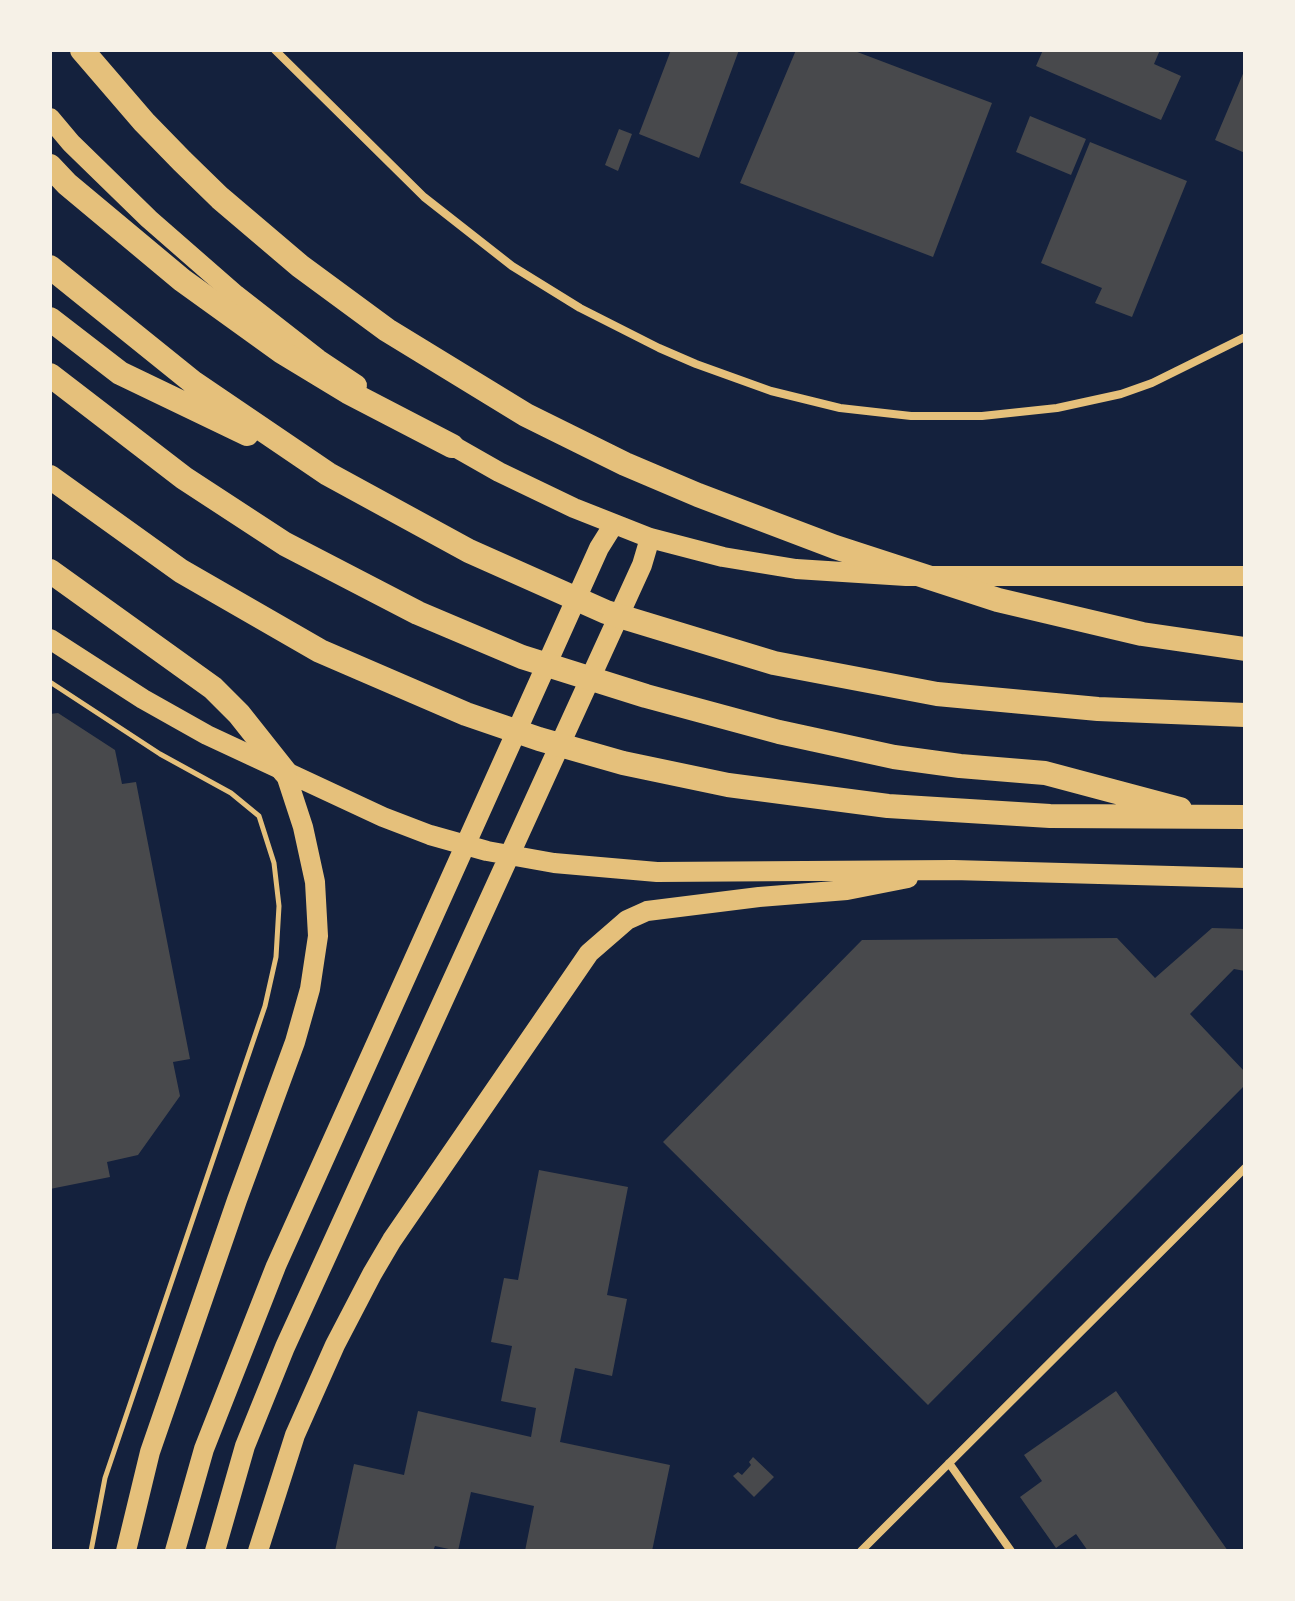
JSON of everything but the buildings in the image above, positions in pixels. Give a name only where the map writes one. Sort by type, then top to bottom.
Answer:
[{"type":"highway","points":[[82,50],[182,161],[300,266],[398,338],[526,415],[625,464],[835,547],[998,600],[1142,634],[1245,649]]},
{"type":"highway","points":[[50,166],[67,184],[182,280],[282,352],[348,392],[452,446]]},
{"type":"highway","points":[[50,267],[173,367],[328,474]]},
{"type":"highway","points":[[50,319],[120,373],[328,474],[423,527],[559,593],[658,629],[762,660],[937,694],[1098,709],[1245,715]]},
{"type":"highway","points":[[50,375],[174,471],[285,544],[418,613],[511,653],[646,696],[779,732],[894,757],[1045,773],[1213,818]]},
{"type":"highway","points":[[50,477],[148,550],[274,626],[391,684],[539,739],[676,775],[833,799],[997,814],[1245,817]]},
{"type":"highway","points":[[50,571],[213,688],[239,714],[285,772]]},
{"type":"main road","points":[[50,118],[71,143],[149,219],[236,295],[318,359],[452,446],[545,495],[650,538],[735,559],[834,573],[906,576],[1245,576]]},
{"type":"main road","points":[[175,1551],[214,1422],[315,1176],[599,548],[614,524]]},
{"type":"main road","points":[[215,1551],[245,1446],[264,1396],[642,565],[650,538]]},
{"type":"main road","points":[[50,639],[175,718],[285,772],[383,817],[430,835],[487,851],[554,863],[657,872],[953,870],[1245,878]]},
{"type":"main road","points":[[126,1551],[150,1452],[295,1042],[310,989],[318,936],[315,882],[303,827],[285,772]]},
{"type":"main road","points":[[258,1551],[305,1410],[372,1274],[589,953],[608,934],[627,920],[647,911],[847,890],[953,870]]},
{"type":"street","points":[[275,50],[424,197],[512,266],[580,308],[659,348],[771,391],[840,408],[911,416],[982,416],[1057,408],[1121,394],[1152,383],[1245,337]]},
{"type":"street","points":[[861,1551],[1245,1168]]},
{"type":"street","points":[[949,1463],[1011,1551]]},
{"type":"path","points":[[50,682],[160,754],[231,793],[259,816],[274,863],[279,906],[276,957],[265,1006],[105,1478],[91,1551]]}]
